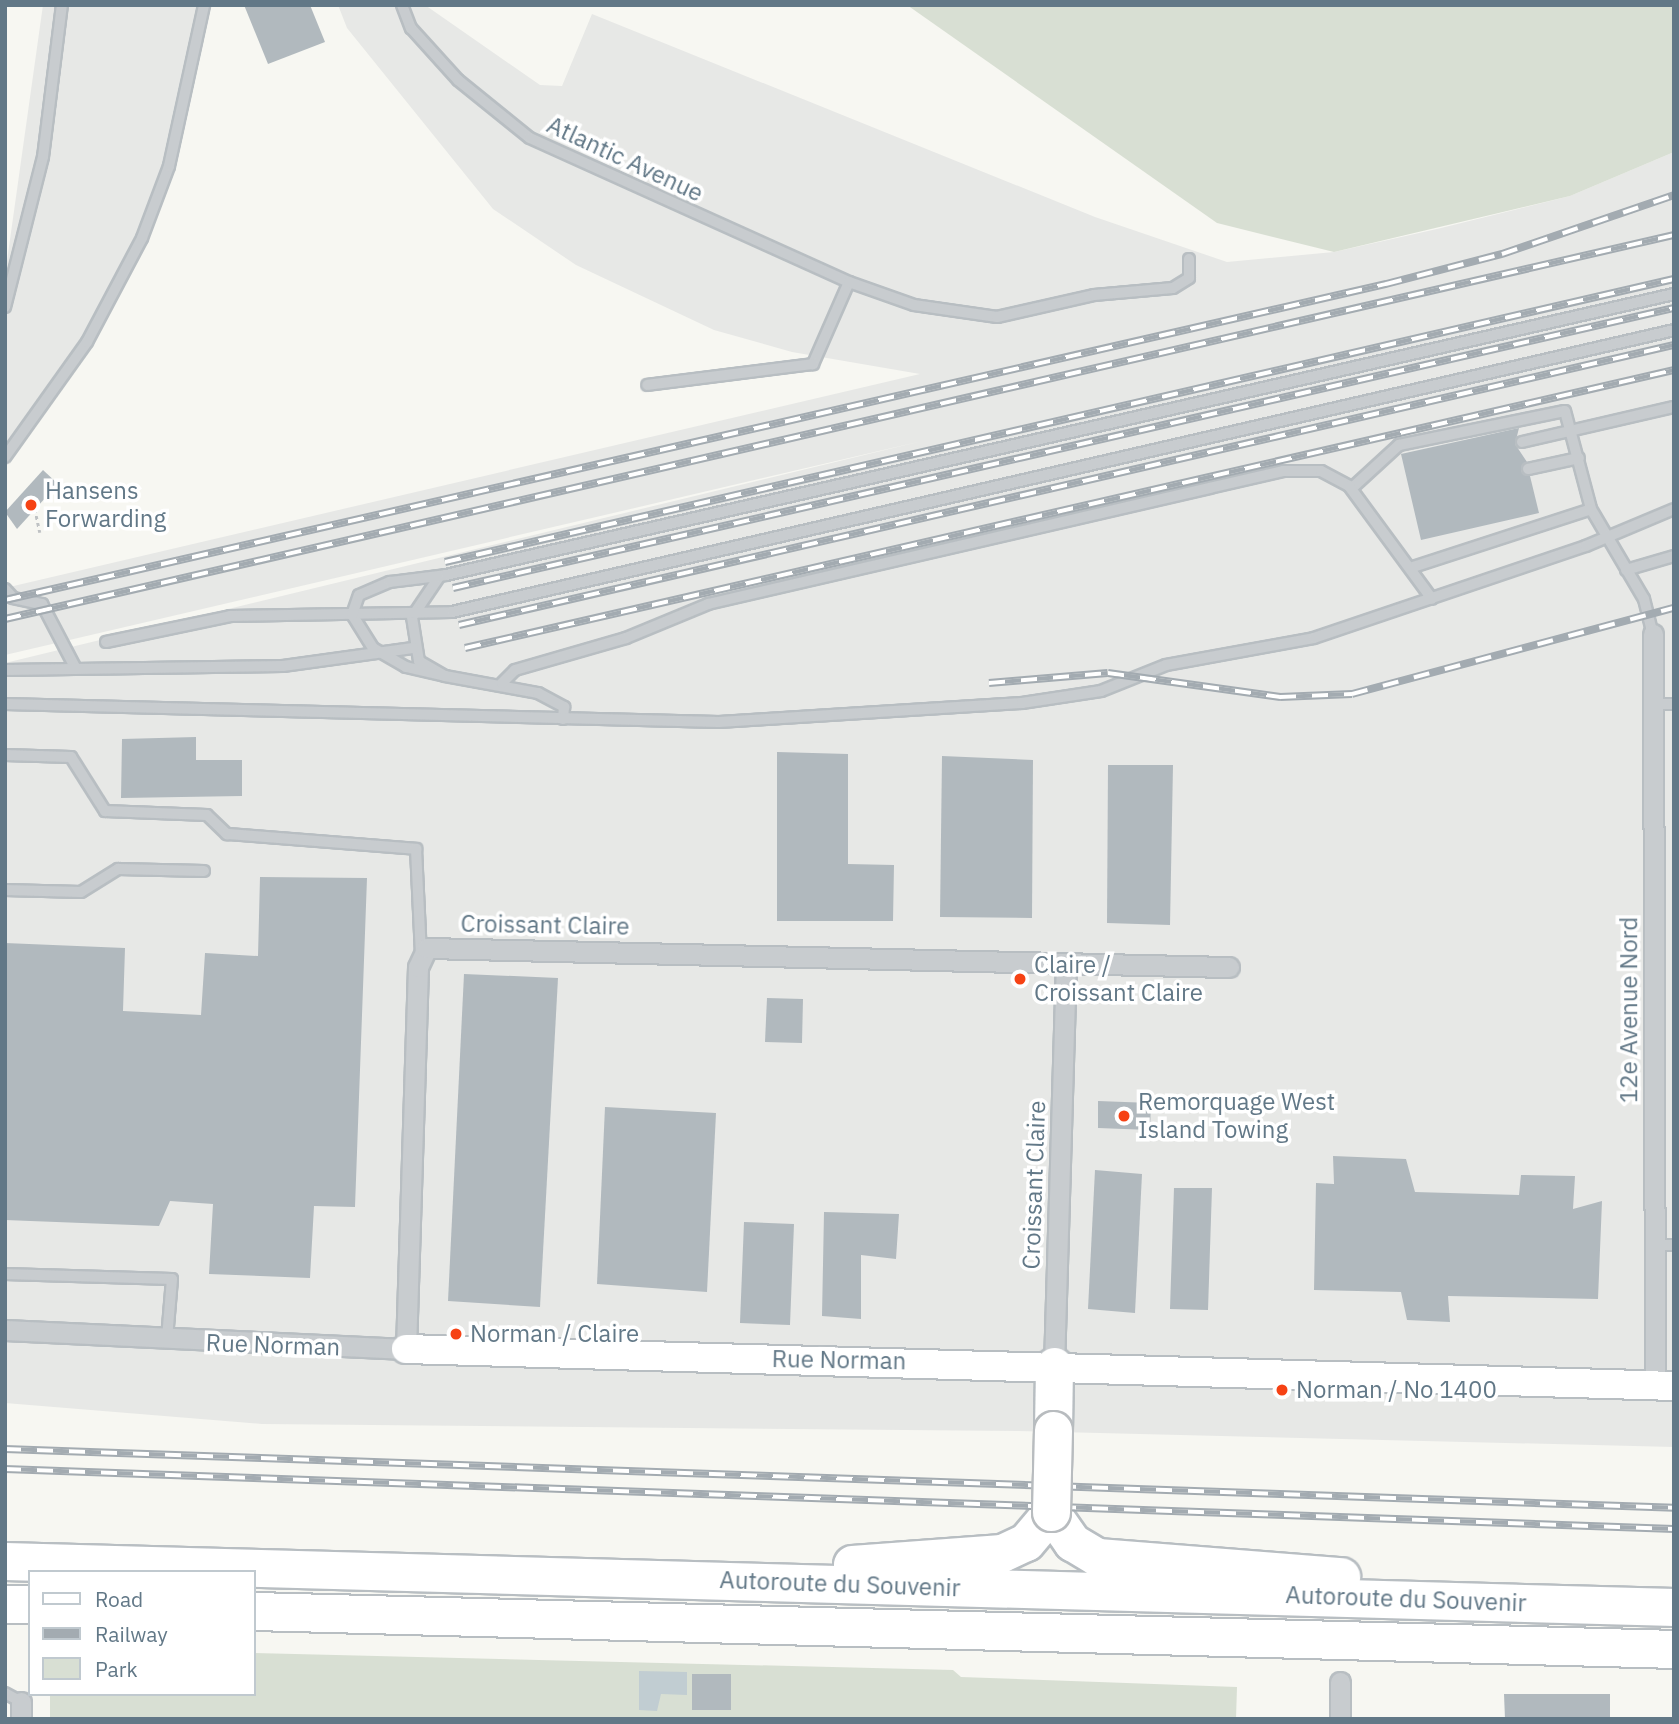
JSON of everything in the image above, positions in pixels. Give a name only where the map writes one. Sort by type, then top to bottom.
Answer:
[{"type":"highway","points":[[1054,1366],[1051,1517],[1080,1549],[1110,1559],[1237,1564],[1606,1605]]},
{"type":"highway","points":[[690,1579],[1002,1553],[1026,1542],[1051,1517]]},
{"type":"highway","name":"Autoroute du Souvenir","points":[[5,1561],[1674,1607]]},
{"type":"highway","points":[[5,1604],[28,1604]]},
{"type":"highway","name":"Autoroute du Souvenir","points":[[256,1611],[1674,1649]]},
{"type":"street","name":"12e Avenue Nord","points":[[1653,634],[1664,1386]]},
{"type":"street","name":"Croissant Claire","points":[[421,954],[431,947],[455,947],[1229,967]]},
{"type":"street","points":[[406,1349],[421,954]]},
{"type":"street","name":"Croissant Claire","points":[[1054,1366],[1066,963]]},
{"type":"street","name":"Rue Norman","points":[[5,1330],[167,1341],[1664,1386]]},
{"type":"street","points":[[1340,1682],[1340,1719]]},
{"type":"lane","points":[[5,307],[43,157],[62,5]]},
{"type":"lane","points":[[5,457],[87,342],[142,238],[169,166],[204,5]]},
{"type":"lane","name":"Atlantic Avenue","points":[[402,5],[411,29],[458,80],[530,138],[849,282],[914,305],[997,317],[1094,295],[1174,288],[1189,278],[1189,259]]},
{"type":"lane","points":[[647,385],[808,366],[823,351],[849,282]]},
{"type":"lane","points":[[352,615],[366,589],[446,575],[1674,294]]},
{"type":"lane","points":[[106,642],[219,617],[412,617],[1674,330]]},
{"type":"lane","points":[[1522,442],[1674,407]]},
{"type":"lane","points":[[1352,488],[1399,445],[1556,410],[1568,412],[1591,509],[1605,539],[1626,570],[1653,634]]},
{"type":"lane","points":[[1528,469],[1579,457]]},
{"type":"lane","points":[[502,683],[515,670],[626,638],[693,609],[932,550],[1283,471],[1321,471],[1352,488],[1413,568],[1432,599]]},
{"type":"lane","points":[[1413,568],[1591,509]]},
{"type":"lane","points":[[5,704],[563,719],[854,717],[1075,696],[1166,665],[1314,638],[1605,539],[1672,513]]},
{"type":"lane","points":[[1626,570],[1674,556]]},
{"type":"lane","points":[[445,676],[424,667],[413,648],[412,617],[429,585],[446,575]]},
{"type":"lane","points":[[5,589],[13,598],[42,604],[75,667]]},
{"type":"lane","points":[[352,615],[383,656],[445,676],[502,683],[554,700],[564,707],[563,719]]},
{"type":"lane","points":[[5,670],[283,666],[383,656],[413,648]]},
{"type":"lane","points":[[1652,705],[1674,704]]},
{"type":"lane","points":[[5,755],[71,757],[105,811],[207,815],[227,834],[416,849],[421,954]]},
{"type":"lane","points":[[5,890],[81,892],[118,869],[204,871]]},
{"type":"lane","points":[[5,1274],[172,1279],[167,1341]]},
{"type":"path","points":[[35,509],[40,532]]},
{"type":"shaded area","points":[[43,5],[204,5],[191,90],[145,221],[41,411],[5,458],[5,275]]},
{"type":"shaded area","points":[[338,5],[425,5],[540,85],[562,86],[592,14],[1095,217],[1227,262],[1334,252],[1437,229],[1570,196],[1674,152],[1674,1447],[1018,1431],[262,1424],[5,1403],[5,663],[922,441],[5,655],[5,588],[920,374],[792,352],[714,330],[576,265],[493,209],[347,28]]},
{"type":"shaded area","points":[[639,1671],[687,1672],[687,1695],[661,1694],[657,1711],[639,1710]]},
{"type":"green space","points":[[907,5],[1674,5],[1674,152],[1570,196],[1334,252],[1217,223]]},
{"type":"green space","points":[[256,1653],[953,1670],[961,1677],[1237,1687],[1236,1719],[50,1719],[50,1696],[256,1696]]},
{"type":"building","points":[[244,5],[310,5],[325,42],[268,64]]},
{"type":"building","points":[[1519,428],[1515,444],[1527,462],[1521,471],[1530,476],[1539,513],[1421,540],[1401,454]]},
{"type":"building","points":[[43,470],[58,484],[17,529],[5,512]]},
{"type":"building","points":[[196,737],[196,760],[242,760],[242,796],[121,798],[122,739]]},
{"type":"building","points":[[777,752],[848,754],[848,864],[894,865],[893,921],[777,921]]},
{"type":"building","points":[[942,756],[1033,760],[1032,918],[940,917]]},
{"type":"building","points":[[1108,765],[1173,765],[1170,925],[1107,923]]},
{"type":"building","points":[[260,877],[367,878],[355,1207],[314,1206],[310,1278],[209,1274],[213,1204],[170,1201],[159,1226],[5,1220],[5,943],[125,948],[123,1011],[201,1015],[205,953],[258,956]]},
{"type":"building","points":[[464,974],[558,978],[540,1307],[448,1301]]},
{"type":"building","points":[[767,998],[803,999],[802,1043],[765,1042]]},
{"type":"building","name":"Remorquage West Island Towing","points":[[1098,1101],[1151,1103],[1150,1130],[1098,1128]]},
{"type":"building","points":[[605,1107],[716,1113],[707,1292],[597,1284]]},
{"type":"building","points":[[1333,1156],[1406,1159],[1415,1192],[1519,1195],[1521,1175],[1575,1176],[1573,1209],[1602,1201],[1598,1299],[1448,1296],[1450,1322],[1407,1320],[1401,1292],[1314,1290],[1316,1183],[1334,1184]]},
{"type":"building","points":[[1095,1170],[1142,1174],[1135,1313],[1088,1309]]},
{"type":"building","points":[[1174,1188],[1212,1188],[1208,1310],[1170,1309]]},
{"type":"building","points":[[824,1212],[899,1214],[896,1259],[861,1255],[861,1319],[822,1316]]},
{"type":"building","points":[[744,1222],[794,1224],[790,1325],[740,1323]]},
{"type":"building","points":[[692,1674],[731,1674],[731,1710],[692,1710]]},
{"type":"building","points":[[1504,1694],[1610,1694],[1610,1719],[1505,1719]]},
{"type":"railway","points":[[5,600],[1386,284],[1502,254],[1674,195]]},
{"type":"railway","points":[[5,619],[1674,235]]},
{"type":"railway","points":[[445,562],[1674,279]]},
{"type":"railway","points":[[453,588],[1674,308]]},
{"type":"railway","points":[[459,625],[1674,345]]},
{"type":"railway","points":[[465,648],[1674,370]]},
{"type":"railway","points":[[989,683],[1108,673],[1280,697],[1352,694],[1674,608]]},
{"type":"railway","points":[[5,1449],[1674,1508]]},
{"type":"railway","points":[[5,1469],[1674,1529]]},
{"type":"place","name":"Hansens Forwarding","points":[[31,505]]},
{"type":"place","name":"Claire / Croissant Claire","points":[[1020,979]]},
{"type":"place","name":"Remorquage West Island Towing","points":[[1124,1116]]},
{"type":"place","name":"Norman / Claire","points":[[456,1334]]},
{"type":"place","name":"Norman / No 1400","points":[[1282,1390]]}]
